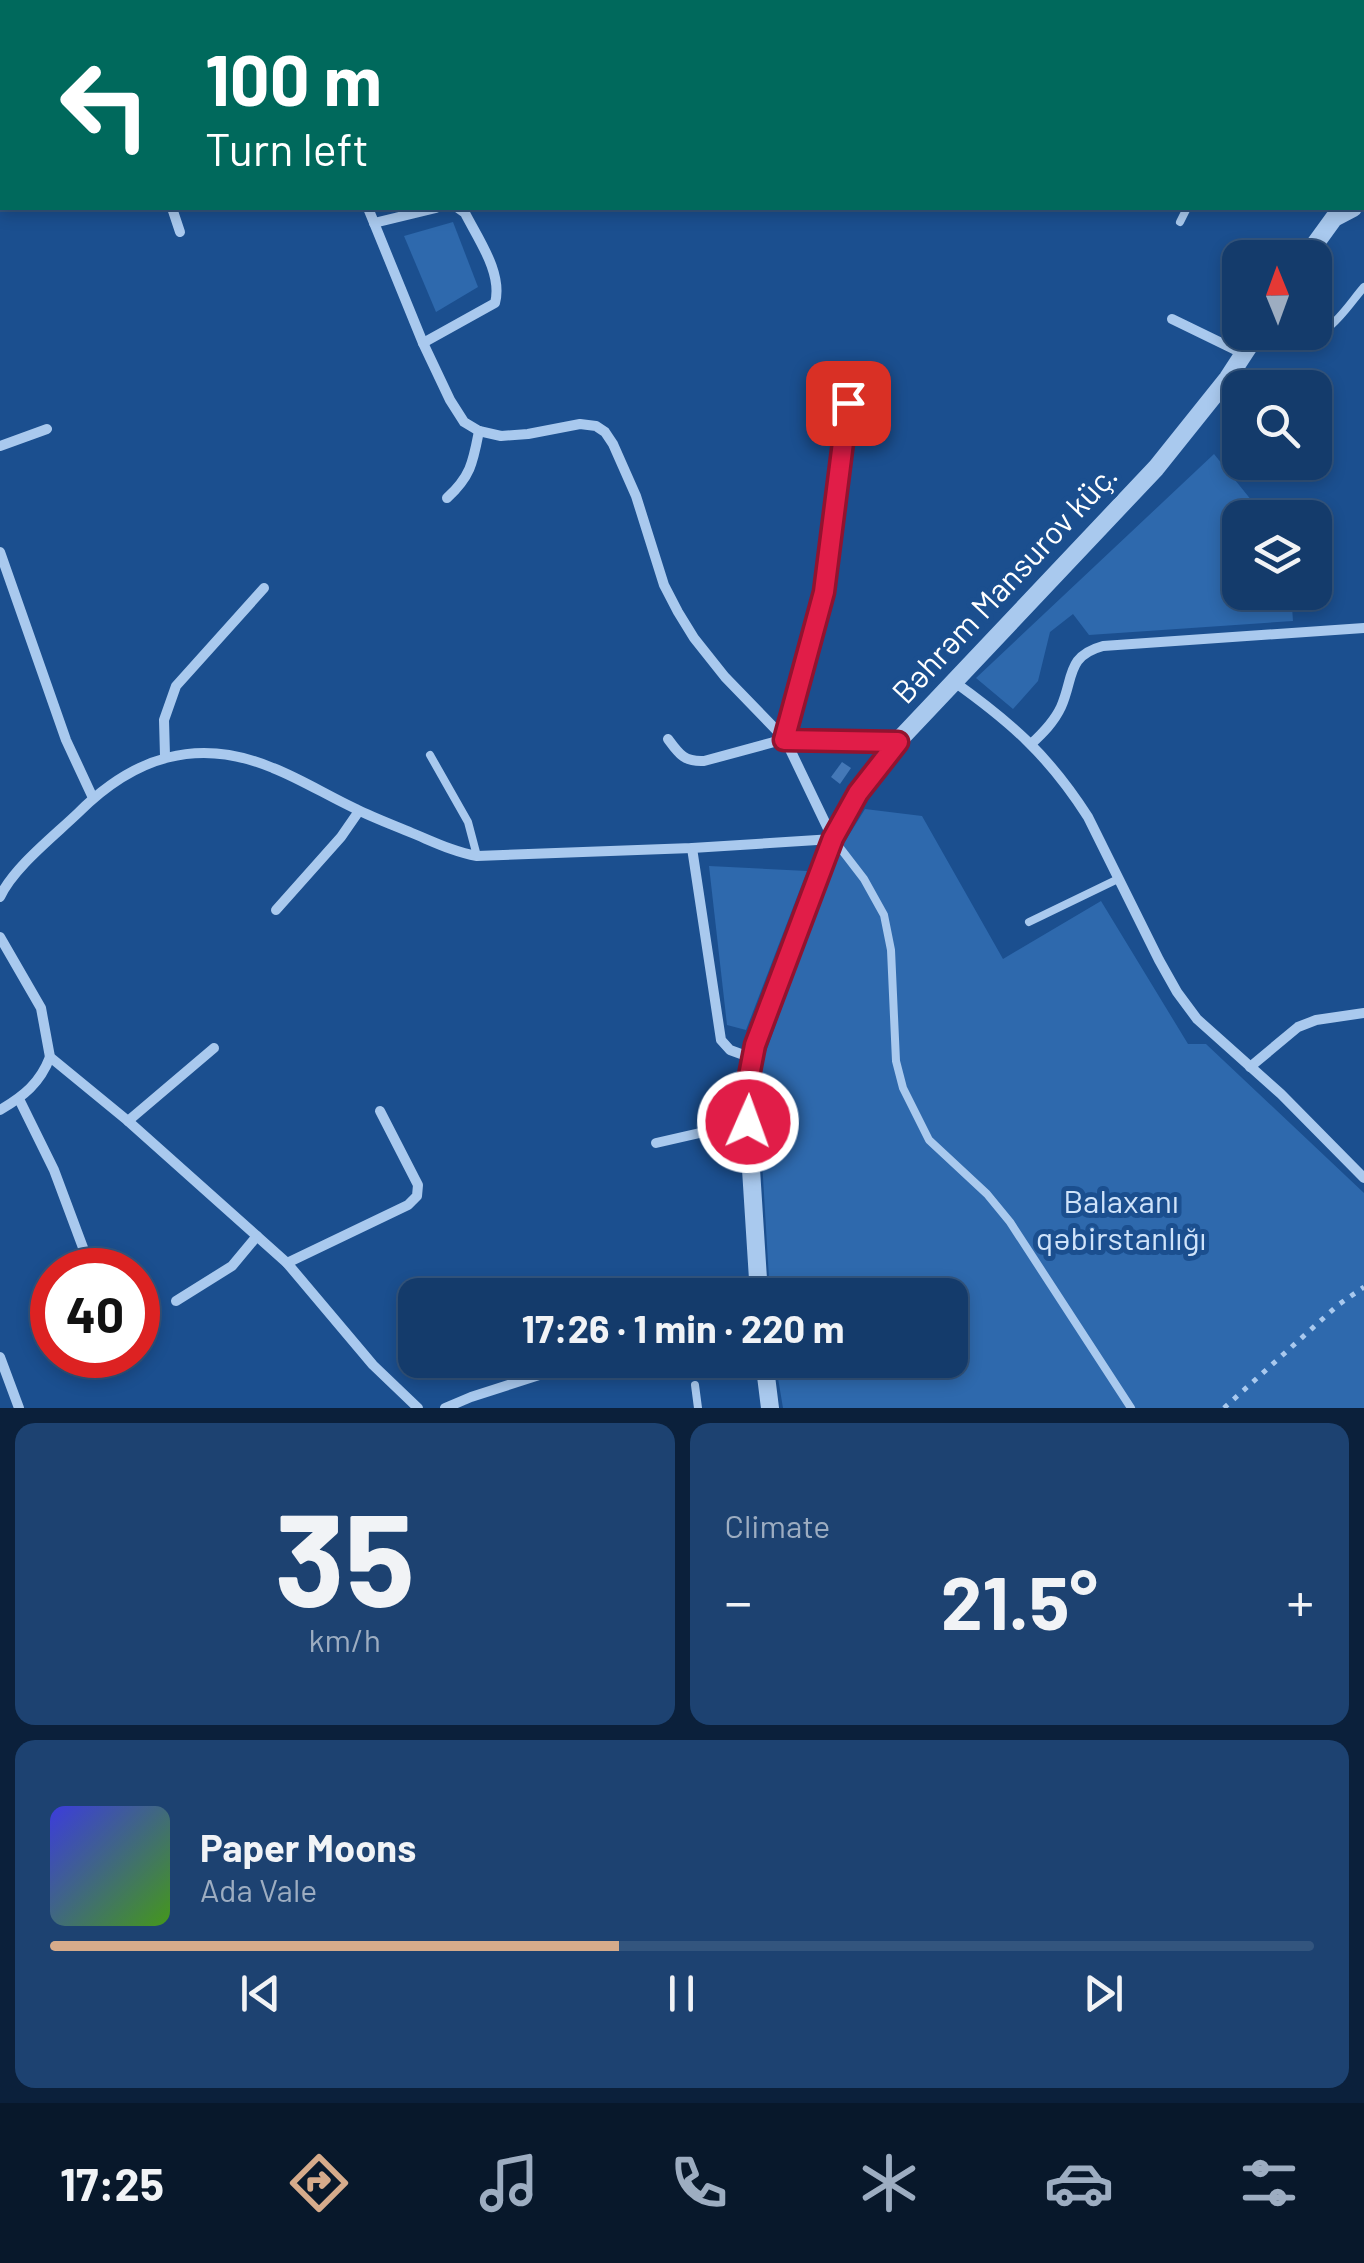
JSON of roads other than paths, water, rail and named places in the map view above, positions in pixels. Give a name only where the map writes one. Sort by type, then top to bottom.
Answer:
[{"type":"street","points":[[173,210],[180,232]]},
{"type":"street","points":[[0,897],[12,877],[120,777],[165,756],[198,753],[222,753],[273,768],[359,811],[458,852],[477,856],[833,838],[784,740],[725,677],[678,612],[664,585],[636,496],[605,432],[580,424],[501,436],[479,432],[464,422],[424,343],[369,210]]},
{"type":"street","points":[[374,223],[428,210]]},
{"type":"street","points":[[424,343],[495,303],[495,276],[461,210]]},
{"type":"street","points":[[1315,240],[1329,213]]},
{"type":"street","points":[[1172,319],[1244,354]]},
{"type":"street","name":"Bəhrəm Mansurov küç.","points":[[758,1278],[747,1094],[752,1058],[763,1019],[833,838],[858,793],[898,742],[1156,468],[1247,350]]},
{"type":"street","points":[[784,740],[824,592],[848,403]]},
{"type":"street","points":[[0,446],[47,429]]},
{"type":"street","points":[[448,498],[472,466],[479,432]]},
{"type":"street","points":[[0,552],[66,740],[93,798]]},
{"type":"street","points":[[165,756],[164,720],[176,686],[264,588]]},
{"type":"street","points":[[1032,744],[1061,706],[1074,666],[1088,650],[1364,628]]},
{"type":"street","points":[[953,681],[1032,744],[1071,790],[1177,992],[1197,1019],[1281,1094],[1364,1178]]},
{"type":"street","points":[[668,739],[682,758],[692,762],[784,740],[898,742]]},
{"type":"street","points":[[276,910],[342,837],[359,811]]},
{"type":"street","points":[[692,848],[721,1040],[730,1050],[752,1058]]},
{"type":"street","points":[[0,937],[41,1008],[50,1056],[34,1086],[0,1110]]},
{"type":"street","points":[[1250,1067],[1298,1027],[1316,1020],[1364,1013]]},
{"type":"street","points":[[128,1122],[214,1048]]},
{"type":"street","points":[[50,1056],[258,1236],[287,1264],[373,1365],[418,1408]]},
{"type":"street","points":[[19,1099],[54,1170],[83,1248]]},
{"type":"street","points":[[287,1264],[408,1206],[417,1196],[418,1185],[380,1111]]},
{"type":"street","points":[[656,1143],[748,1122]]},
{"type":"street","points":[[176,1302],[232,1266],[258,1236]]},
{"type":"street","points":[[0,1357],[18,1408]]},
{"type":"street","points":[[445,1408],[531,1378]]},
{"type":"street","points":[[766,1378],[770,1408]]},
{"type":"lane","points":[[1180,222],[1186,210]]},
{"type":"lane","points":[[1332,324],[1364,287]]},
{"type":"lane","points":[[430,755],[468,822],[477,856]]},
{"type":"lane","points":[[833,838],[864,879],[884,915],[891,950],[896,1061],[903,1088],[922,1127],[929,1140],[987,1194],[1010,1222],[1131,1408]]},
{"type":"lane","points":[[1029,922],[1118,879]]},
{"type":"lane","points":[[695,1385],[698,1408]]},
{"type":"park label","name":"Balaxanı qəbirstanlığı","points":[[1121,1220]]}]
